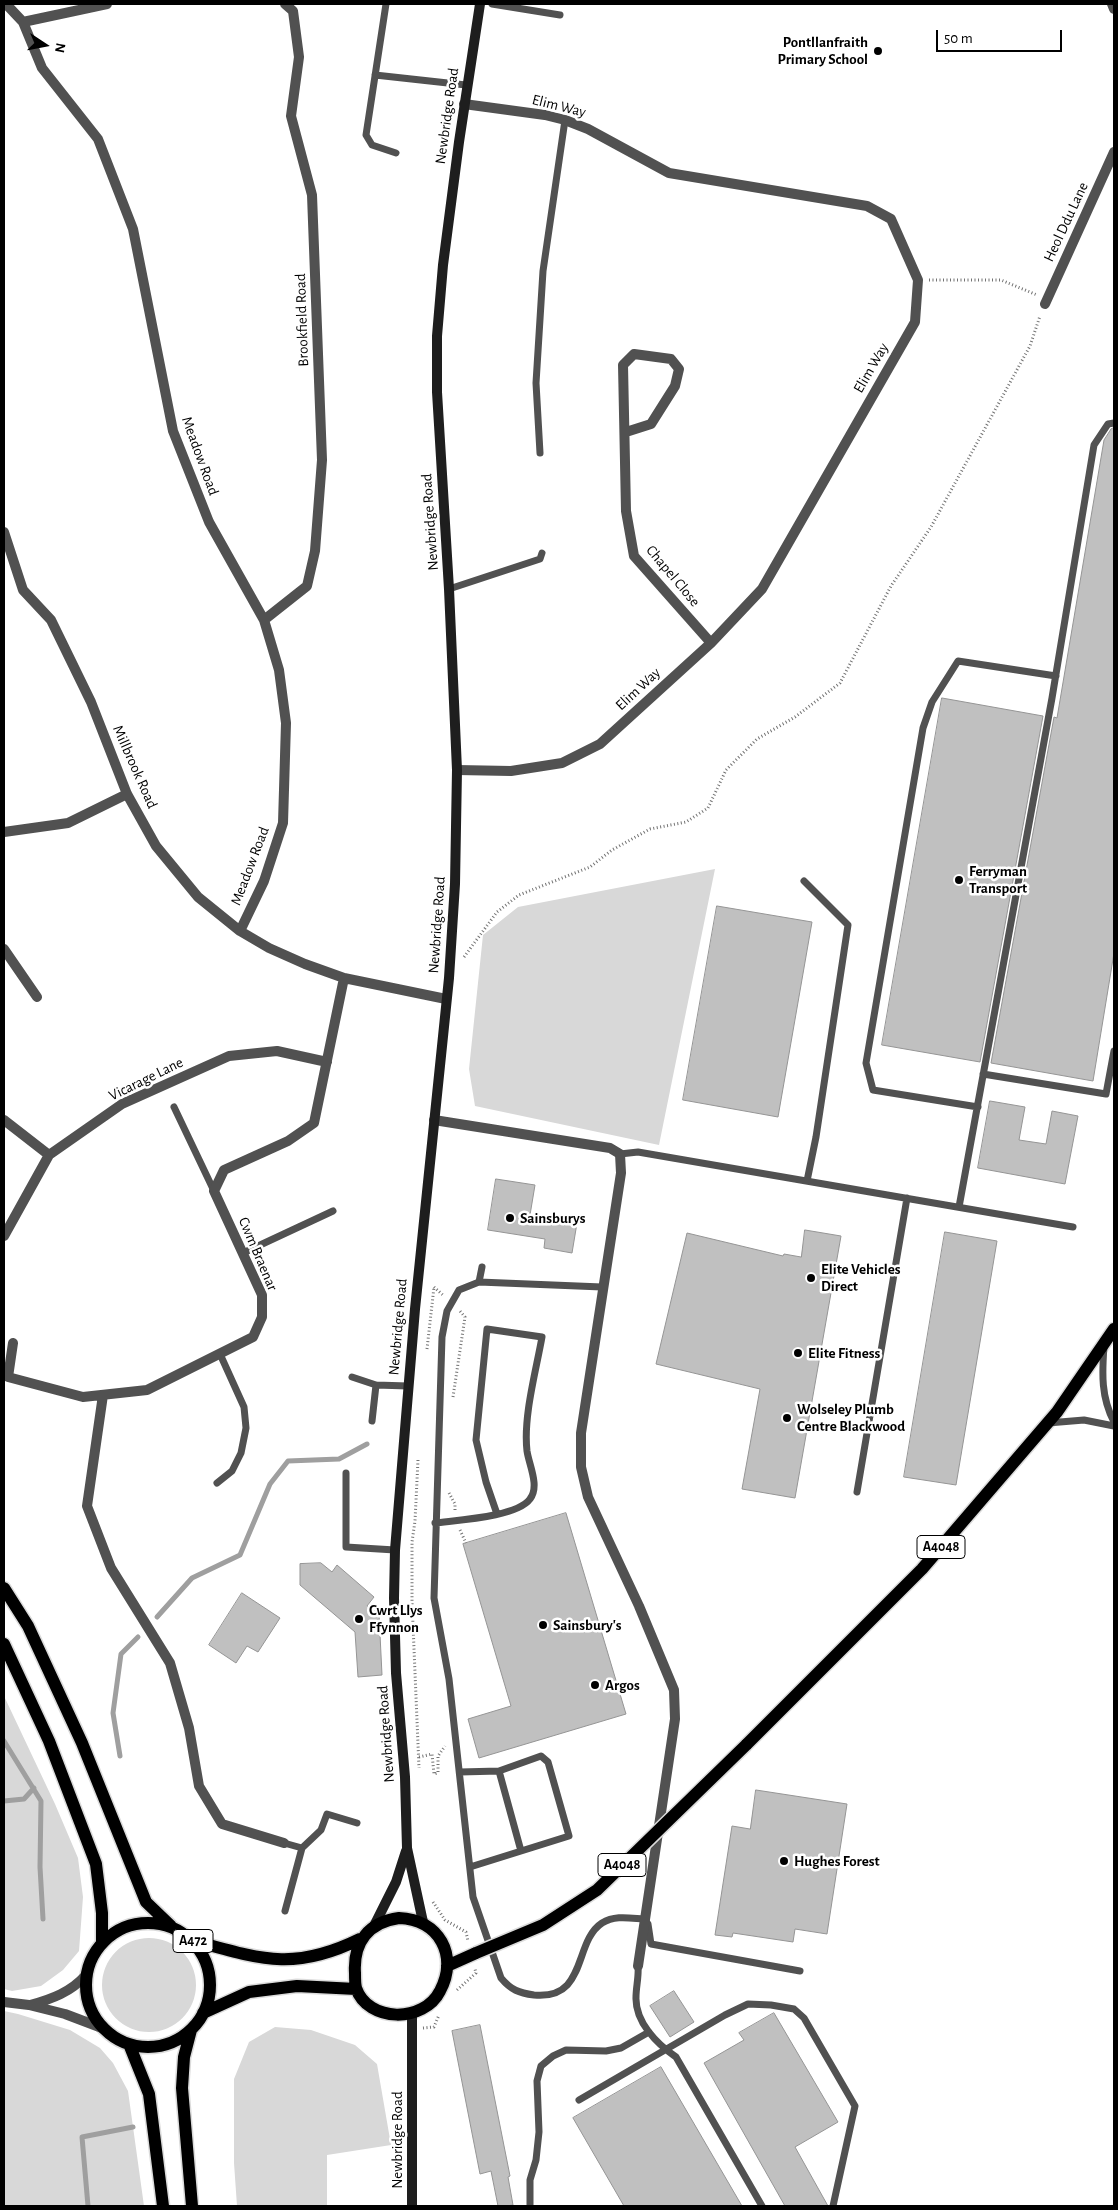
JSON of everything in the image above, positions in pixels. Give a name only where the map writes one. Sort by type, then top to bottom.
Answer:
[{"type":"main road","name":"Newbridge Road","points":[[422,1922],[407,1848],[404,1761],[396,1655],[395,1550],[408,1386],[446,999],[455,884],[457,770],[436,359],[443,265],[466,85],[480,4]]},
{"type":"main road","name":"A4048","points":[[447,1966],[542,1925],[597,1890],[746,1745],[922,1569],[1048,1423],[1114,1329]]},
{"type":"main road","name":"A472","points":[[4,1588],[28,1626],[82,1743],[146,1902],[170,1926],[192,1940],[202,1953],[207,1968],[208,1999],[203,2013],[191,2030],[184,2057],[182,2088],[192,2206]]},
{"type":"main road","points":[[4,1644],[49,1741],[96,1864],[102,1913],[102,1942]]},
{"type":"main road","name":"Newbridge Road","points":[[374,1926],[396,1882],[407,1848]]},
{"type":"main road","points":[[192,1940],[244,1954],[294,1960],[328,1954],[360,1940],[374,1926],[386,1919],[410,1918],[422,1922],[434,1930],[441,1940],[446,1953],[445,1982],[437,1997],[425,2008],[412,2014],[396,2015],[380,2011],[366,2002],[356,1989],[354,1965],[360,1940]]},
{"type":"main road","name":"A472","points":[[170,1926],[152,1922],[134,1923],[116,1930],[102,1942],[91,1957],[86,1975],[86,1993],[91,2012],[102,2028],[118,2040],[129,2044],[153,2047],[170,2043],[191,2030]]},
{"type":"main road","points":[[203,2013],[249,1992],[297,1986],[356,1989]]},
{"type":"main road","name":"Newbridge Road","points":[[412,2014],[412,2206]]},
{"type":"main road","points":[[129,2044],[149,2094],[163,2206]]},
{"type":"street","name":"Meadow Road","points":[[6,4],[23,22],[42,68],[98,140],[133,228],[173,431],[209,522],[264,620],[279,670],[286,723],[282,824],[264,881],[240,932]]},
{"type":"street","points":[[23,22],[107,4]]},
{"type":"street","name":"Brookfield Road","points":[[264,620],[307,586],[316,551],[322,460],[312,195],[291,116],[299,56],[293,11],[285,4]]},
{"type":"street","points":[[1112,4],[1114,8]]},
{"type":"street","name":"Elim Way","points":[[457,770],[511,771],[562,763],[600,744],[711,642],[762,589],[915,322],[918,280],[891,219],[867,206],[668,173],[588,129],[565,120],[545,115],[464,104]]},
{"type":"street","name":"Heol Ddu Lane","points":[[1046,301],[1114,152]]},
{"type":"street","name":"Chapel Close","points":[[626,432],[651,424],[675,386],[679,370],[671,359],[634,354],[622,365],[626,432],[626,511],[634,556],[711,642]]},
{"type":"street","name":"Millbrook Road","points":[[4,532],[8,557],[23,590],[51,620],[91,702],[127,794],[156,846],[198,897],[240,932],[269,948],[344,978],[446,999]]},
{"type":"street","points":[[4,832],[68,823],[127,794]]},
{"type":"street","points":[[4,949],[37,997]]},
{"type":"street","points":[[214,1191],[224,1170],[288,1141],[314,1123],[344,978]]},
{"type":"street","name":"Vicarage Lane","points":[[4,1236],[49,1155],[122,1104],[229,1056],[277,1050],[327,1062]]},
{"type":"street","points":[[4,1120],[49,1155]]},
{"type":"street","points":[[434,1120],[610,1148],[620,1154],[621,1173],[581,1433],[581,1467],[588,1497],[639,1606],[674,1690],[675,1719],[638,1966]]},
{"type":"street","name":"Cwm Braenar","points":[[13,1343],[8,1377],[83,1397],[147,1390],[253,1337],[262,1317],[262,1295],[214,1191]]},
{"type":"street","points":[[103,1395],[86,1506],[111,1568],[170,1663],[189,1728],[198,1786],[222,1824],[284,1843]]},
{"type":"street","points":[[29,2005],[49,1999],[68,1990],[77,1985],[86,1975]]},
{"type":"street","points":[[4,2002],[29,2005],[72,2016],[102,2028]]},
{"type":"lane","points":[[386,4],[366,135],[372,145],[396,153]]},
{"type":"lane","points":[[492,4],[560,15]]},
{"type":"lane","points":[[375,75],[466,85]]},
{"type":"lane","points":[[540,453],[536,383],[542,279],[565,120]]},
{"type":"lane","points":[[959,1207],[1056,676],[1094,445],[1108,424],[1114,423]]},
{"type":"lane","points":[[449,589],[540,559],[542,553]]},
{"type":"lane","points":[[978,1107],[873,1090],[866,1063],[923,728],[932,702],[958,661],[1056,676]]},
{"type":"lane","points":[[804,881],[848,925],[816,1137],[807,1181]]},
{"type":"lane","points":[[983,1074],[1106,1094],[1114,1051]]},
{"type":"lane","points":[[174,1106],[214,1191]]},
{"type":"lane","points":[[620,1154],[638,1152],[1073,1227]]},
{"type":"lane","points":[[857,1492],[907,1198]]},
{"type":"lane","points":[[243,1253],[333,1211]]},
{"type":"lane","points":[[479,1282],[482,1267]]},
{"type":"lane","points":[[602,1287],[479,1282],[459,1290],[447,1311],[442,1337],[434,1598],[449,1679],[473,1897],[501,1978],[508,1986],[519,1993],[548,1996],[565,1986],[576,1975],[589,1940],[601,1923],[615,1917],[644,1919],[648,1924],[651,1944],[800,1971]]},
{"type":"lane","points":[[435,1523],[497,1514],[516,1509],[529,1500],[535,1490],[527,1449],[527,1415],[542,1337],[487,1329],[476,1440],[486,1482],[497,1514]]},
{"type":"lane","points":[[1104,1343],[1103,1392],[1114,1422]]},
{"type":"lane","points":[[217,1483],[232,1471],[241,1453],[246,1428],[244,1407],[220,1354]]},
{"type":"lane","points":[[352,1377],[376,1386],[408,1386]]},
{"type":"lane","points":[[372,1421],[376,1386]]},
{"type":"lane","points":[[1048,1423],[1084,1420],[1114,1426]]},
{"type":"lane","points":[[346,1474],[346,1547],[395,1550]]},
{"type":"lane","points":[[460,1772],[499,1771],[541,1756],[548,1762],[569,1836],[470,1867]]},
{"type":"lane","points":[[499,1771],[521,1851]]},
{"type":"lane","points":[[284,1911],[302,1848],[321,1830],[327,1814],[357,1823]]},
{"type":"lane","points":[[284,1843],[302,1848]]},
{"type":"lane","points":[[638,1966],[636,1999],[642,2022],[667,2051],[676,2056],[762,2206]]},
{"type":"lane","points":[[580,2100],[667,2051],[725,2015],[748,2004],[794,2009],[804,2018],[855,2106],[833,2206]]},
{"type":"lane","points":[[530,2206],[530,2180],[536,2160],[539,2132],[537,2081],[541,2066],[553,2056],[566,2050],[606,2051],[622,2048],[649,2032]]},
{"type":"path","points":[[475,942],[496,912],[519,895],[590,867],[612,850],[650,828],[686,822],[708,808],[726,770],[757,739],[795,717],[840,682],[891,586],[931,527],[1030,346],[1046,301],[1001,280],[918,280]]},
{"type":"path","points":[[434,1288],[452,1302],[465,1317],[452,1404]]},
{"type":"path","points":[[447,1489],[455,1504],[456,1520],[466,1543]]},
{"type":"path","points":[[404,1761],[432,1754],[434,1774],[438,1773],[438,1756],[445,1745],[457,1744]]},
{"type":"shaded area","points":[[715,869],[659,1145],[475,1106],[469,1069],[483,935],[518,907]]},
{"type":"shaded area","points":[[4,1696],[55,1804],[78,1858],[83,1897],[79,1951],[63,1970],[41,1986],[12,1991],[4,1989]]},
{"type":"shaded area","points":[[149,1938],[167,1942],[182,1952],[192,1967],[196,1985],[192,2003],[182,2018],[167,2028],[149,2032],[131,2028],[116,2018],[106,2003],[102,1985],[106,1967],[116,1952],[131,1942]]},
{"type":"shaded area","points":[[4,2011],[70,2030],[100,2048],[113,2063],[128,2091],[144,2206],[4,2206]]},
{"type":"shaded area","points":[[275,2027],[311,2030],[355,2045],[377,2064],[391,2145],[327,2155],[327,2206],[237,2206],[234,2163],[234,2079],[249,2042]]},
{"type":"building","points":[[1114,428],[1114,953],[1093,1081],[991,1063],[1054,717],[1057,718],[1104,440],[1111,429]]},
{"type":"building","points":[[942,698],[1043,716],[980,1062],[882,1045]]},
{"type":"building","points":[[717,906],[812,922],[778,1117],[683,1100]]},
{"type":"building","points":[[990,1101],[1025,1107],[1019,1140],[1046,1144],[1052,1111],[1078,1116],[1065,1184],[978,1168]]},
{"type":"building","name":"Sainsburys","points":[[496,1179],[535,1185],[530,1215],[577,1223],[572,1253],[544,1248],[545,1239],[488,1230]]},
{"type":"building","points":[[805,1230],[841,1236],[795,1498],[742,1489],[760,1389],[656,1364],[687,1233],[783,1256],[784,1254],[801,1257]]},
{"type":"building","points":[[945,1232],[997,1241],[956,1485],[904,1477]]},
{"type":"building","name":"Sainsbury's","points":[[566,1513],[626,1714],[479,1758],[468,1719],[511,1706],[463,1544]]},
{"type":"building","name":"Cwrt Llys Ffynnon","points":[[321,1563],[332,1572],[337,1565],[374,1597],[367,1606],[379,1614],[382,1675],[358,1677],[355,1632],[300,1585],[300,1564]]},
{"type":"building","points":[[242,1593],[280,1618],[258,1652],[247,1646],[236,1663],[209,1645]]},
{"type":"building","points":[[756,1790],[847,1804],[827,1934],[795,1929],[793,1942],[733,1933],[732,1937],[715,1935],[732,1826],[750,1829]]},
{"type":"building","points":[[674,1991],[694,2022],[670,2037],[650,2006]]},
{"type":"building","points":[[774,2013],[838,2122],[795,2147],[828,2206],[785,2206],[704,2063],[744,2040],[739,2033]]},
{"type":"building","points":[[480,2025],[510,2176],[508,2177],[513,2205],[498,2206],[491,2171],[480,2174],[452,2031]]},
{"type":"building","points":[[661,2067],[742,2206],[624,2206],[573,2118]]},
{"type":"waterway","points":[[157,1617],[192,1578],[240,1555],[270,1484],[288,1461],[339,1459],[367,1444]]},
{"type":"waterway","points":[[120,1756],[113,1713],[121,1654],[138,1637]]},
{"type":"waterway","points":[[4,1741],[41,1801],[40,1867],[43,1919]]},
{"type":"waterway","points":[[4,1801],[24,1799],[34,1788]]},
{"type":"waterway","points":[[88,2206],[82,2137],[133,2127]]},
{"type":"place","name":"Pontllanfraith Primary School","points":[[878,51]]},
{"type":"place","name":"Ferryman Transport","points":[[959,880]]},
{"type":"place","name":"Sainsburys","points":[[510,1218]]},
{"type":"place","name":"Elite Vehicles Direct","points":[[811,1278]]},
{"type":"place","name":"Elite Fitness","points":[[798,1353]]},
{"type":"place","name":"Wolseley Plumb Centre Blackwood","points":[[787,1418]]},
{"type":"place","name":"Cwrt Llys Ffynnon","points":[[359,1619]]},
{"type":"place","name":"Sainsbury's","points":[[543,1625]]},
{"type":"place","name":"Argos","points":[[595,1685]]},
{"type":"place","name":"Hughes Forest","points":[[784,1861]]}]
